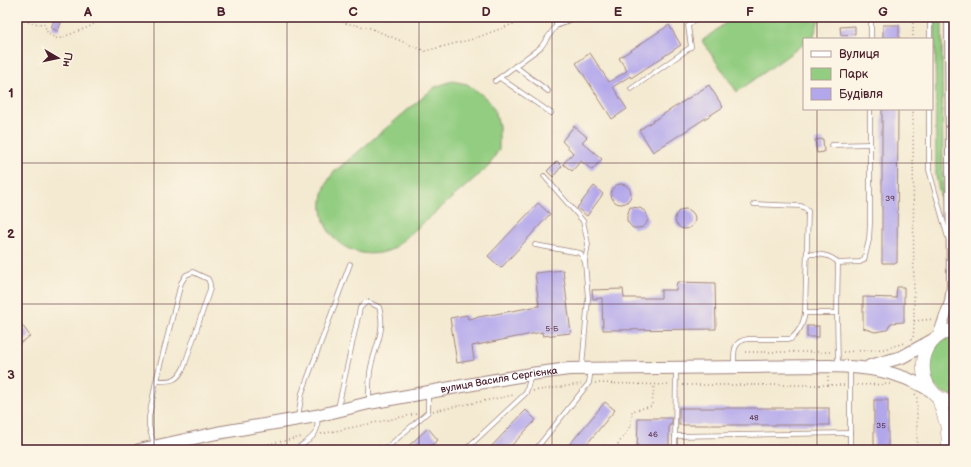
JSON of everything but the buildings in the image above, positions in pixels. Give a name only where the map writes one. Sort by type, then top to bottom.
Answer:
[{"type":"main road","points":[[948,447],[945,419],[934,393],[925,380],[922,370],[923,359],[927,349],[936,338],[954,330]]},
{"type":"main road","name":"вулиця Василя Сергієнка","points":[[865,367],[902,356],[936,338]]},
{"type":"main road","name":"вулиця Василя Сергієнка","points":[[139,450],[217,433],[316,416],[369,403],[531,374],[587,369],[865,367],[902,376],[934,393]]},
{"type":"main road","points":[[934,393],[948,402],[954,403]]},
{"type":"street","points":[[558,23],[568,17]]},
{"type":"street","points":[[936,338],[950,302],[952,286],[950,17]]},
{"type":"lane","points":[[631,89],[691,47],[688,26],[698,17]]},
{"type":"lane","points":[[855,17],[884,17]]},
{"type":"lane","points":[[871,17],[871,38]]},
{"type":"lane","points":[[914,17],[930,18],[930,38]]},
{"type":"lane","points":[[495,81],[541,47],[558,23]]},
{"type":"lane","points":[[515,66],[548,91]]},
{"type":"lane","points":[[500,78],[551,113]]},
{"type":"lane","points":[[806,254],[821,254],[838,263],[860,262],[864,260],[870,223],[870,110]]},
{"type":"lane","points":[[929,110],[929,170],[952,252]]},
{"type":"lane","points":[[832,145],[870,144]]},
{"type":"lane","points":[[536,450],[589,383],[587,369],[588,298],[585,262],[588,244],[582,221],[544,176]]},
{"type":"lane","points":[[734,367],[734,355],[738,342],[748,338],[792,338],[800,330],[805,313],[808,214],[806,208],[801,206],[754,204]]},
{"type":"lane","points":[[535,245],[580,253],[585,262]]},
{"type":"lane","points":[[838,263],[837,313],[839,352],[850,385],[850,450]]},
{"type":"lane","points":[[298,419],[302,393],[350,264]]},
{"type":"lane","points":[[154,447],[149,426],[149,417],[156,381],[182,283],[186,275],[193,272],[208,279],[210,289],[184,367],[180,375],[173,380],[156,381]]},
{"type":"lane","points":[[337,410],[360,308],[368,302],[379,307],[382,315],[381,332],[370,372],[369,403]]},
{"type":"lane","points":[[805,313],[837,313]]},
{"type":"lane","points":[[675,450],[676,368]]},
{"type":"lane","points":[[465,450],[526,392],[531,374]]},
{"type":"lane","points":[[384,450],[428,412],[428,393]]},
{"type":"lane","points":[[295,450],[315,435],[318,426],[316,416]]},
{"type":"lane","points":[[675,436],[850,433]]},
{"type":"path","points":[[17,17],[31,23],[44,24],[48,34],[58,39],[92,26],[102,17]]},
{"type":"path","points":[[331,17],[344,23],[370,28],[425,51],[473,39],[532,17],[568,17]]},
{"type":"path","points":[[913,38],[914,17]]},
{"type":"path","points":[[745,352],[839,352],[884,349],[908,343],[913,338],[913,110]]},
{"type":"path","points":[[589,383],[654,385],[893,384]]},
{"type":"path","points":[[612,450],[631,425],[632,411],[652,406],[654,385]]},
{"type":"path","points":[[914,392],[917,397],[918,450]]},
{"type":"green space","points":[[733,17],[818,17],[819,19],[813,38],[803,38],[803,45],[737,92],[702,41]]},
{"type":"green space","points":[[935,17],[942,17],[943,209],[936,176]]},
{"type":"green space","points":[[452,81],[467,84],[481,94],[490,102],[496,114],[499,126],[499,149],[489,166],[393,249],[381,253],[369,254],[357,252],[347,248],[337,241],[324,222],[322,199],[324,189],[331,176],[435,87]]},
{"type":"green space","points":[[954,336],[954,396],[941,392],[934,385],[929,377],[929,357],[941,341]]}]
